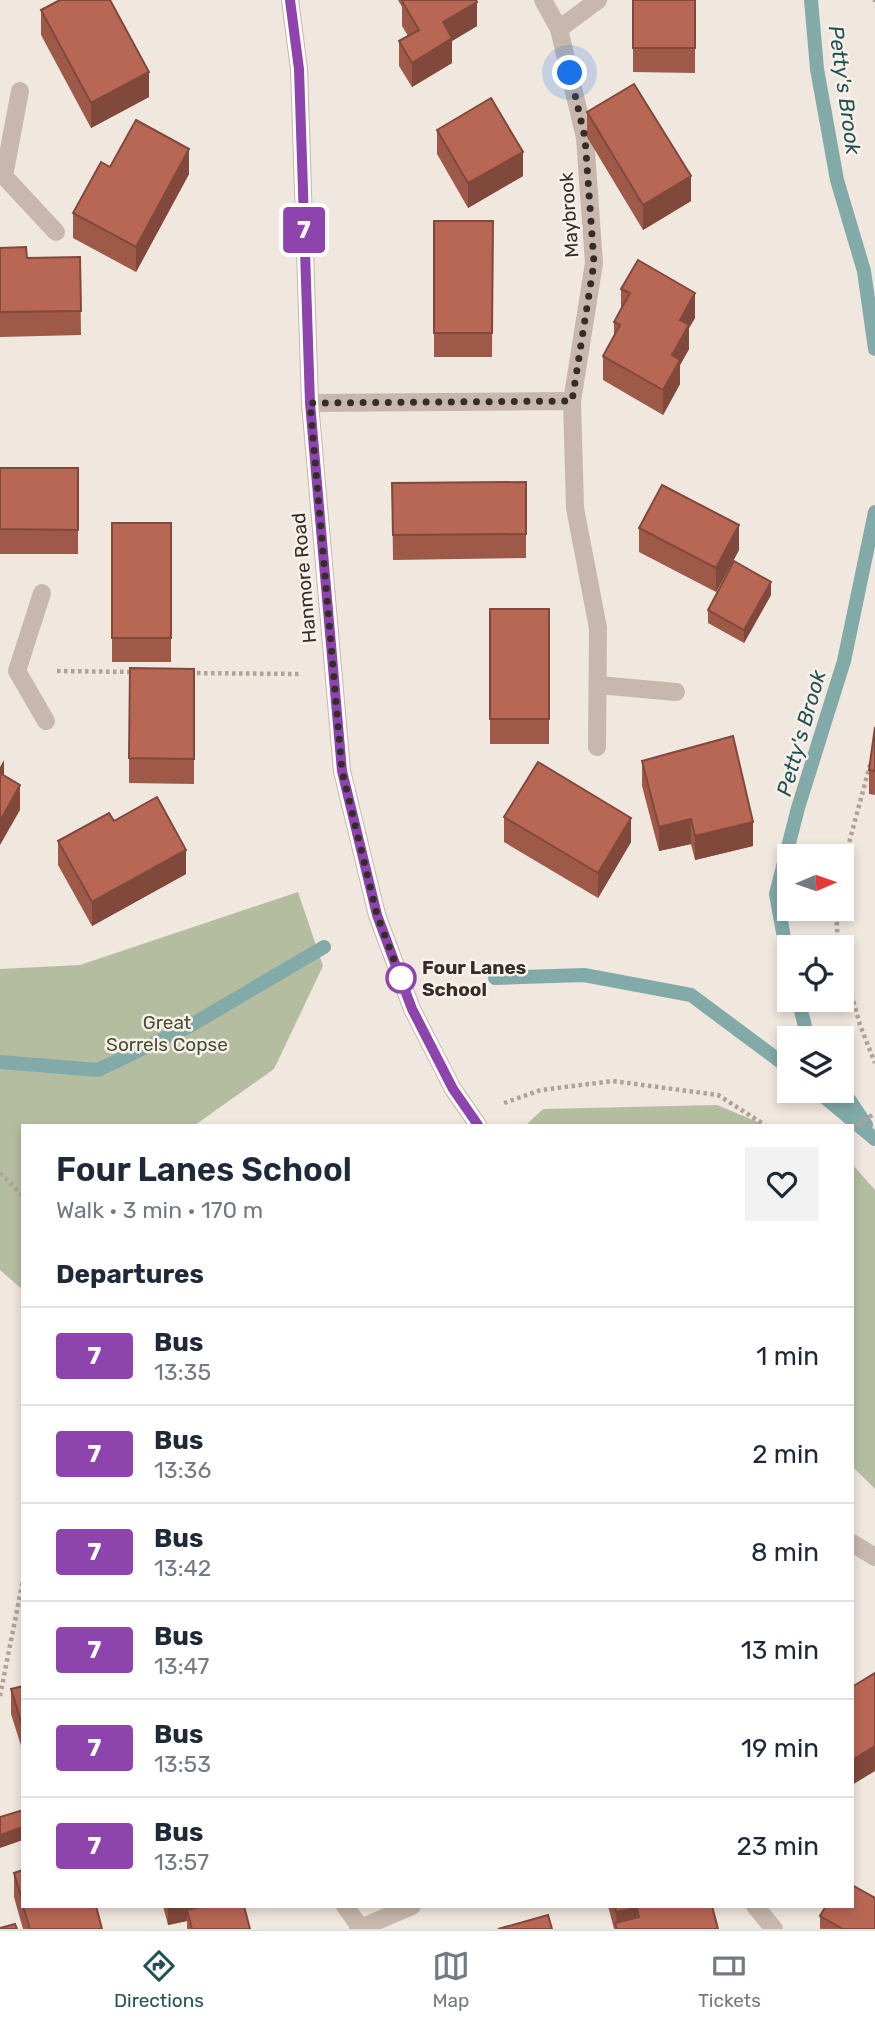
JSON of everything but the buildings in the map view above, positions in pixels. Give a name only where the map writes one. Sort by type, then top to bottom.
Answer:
[{"type":"street","name":"Hanmore Road","points":[[290,0],[299,69],[310,403],[342,771],[377,915],[412,1009],[453,1089],[477,1124]]},
{"type":"street","name":"Maybrook","points":[[543,0],[559,29],[585,138],[594,263],[572,401],[575,508],[598,628],[597,747]]},
{"type":"street","points":[[559,29],[598,0]]},
{"type":"street","points":[[20,91],[2,176],[56,232]]},
{"type":"street","points":[[310,403],[572,401]]},
{"type":"street","points":[[42,593],[9,670],[46,721]]},
{"type":"street","points":[[598,685],[676,692]]},
{"type":"street","points":[[854,1544],[875,1557]]},
{"type":"street","points":[[346,1908],[359,1928],[407,1908]]},
{"type":"street","points":[[757,1908],[774,1929]]},
{"type":"path","points":[[9,670],[141,672]]},
{"type":"path","points":[[182,673],[332,675]]},
{"type":"path","points":[[849,844],[872,758]]},
{"type":"path","points":[[854,1004],[875,1063]]},
{"type":"path","points":[[497,1106],[541,1090],[613,1081],[718,1095],[763,1124]]},
{"type":"path","points":[[854,1128],[875,1113]]},
{"type":"path","points":[[0,1173],[21,1194]]},
{"type":"path","points":[[0,1696],[21,1590]]},
{"type":"green space","name":"Great Sorrels Copse","points":[[298,892],[323,966],[274,1069],[196,1124],[21,1124],[21,1288],[0,1270],[0,969],[80,965]]},
{"type":"green space","points":[[717,1105],[763,1124],[527,1124],[543,1109]]},
{"type":"green space","points":[[854,1166],[875,1190],[875,1489],[854,1468]]},
{"type":"waterway","name":"Petty's Brook","points":[[811,0],[817,69],[837,180],[864,271],[875,349]]},
{"type":"waterway","name":"Petty's Brook","points":[[784,935],[776,894],[798,808],[844,661],[875,512]]},
{"type":"waterway","points":[[0,1062],[98,1070],[188,1027],[324,947]]},
{"type":"waterway","points":[[495,978],[584,975],[691,995],[777,1059]]},
{"type":"waterway","name":"Petty's Brook","points":[[801,1012],[805,1026]]},
{"type":"waterway","points":[[832,1103],[875,1139]]},
{"type":"waterway","name":"Petty's Brook","points":[[851,1103],[866,1125]]},
{"type":"bus line","name":"7","points":[[290,0],[299,69],[310,403],[342,771],[377,915],[412,1009],[453,1089],[477,1124]]},
{"type":"place","name":"Four Lanes School","points":[[401,978]]},
{"type":"route","points":[[401,978],[404,986],[377,915],[342,771],[310,403],[572,401],[594,263],[585,138],[570,73]]}]
